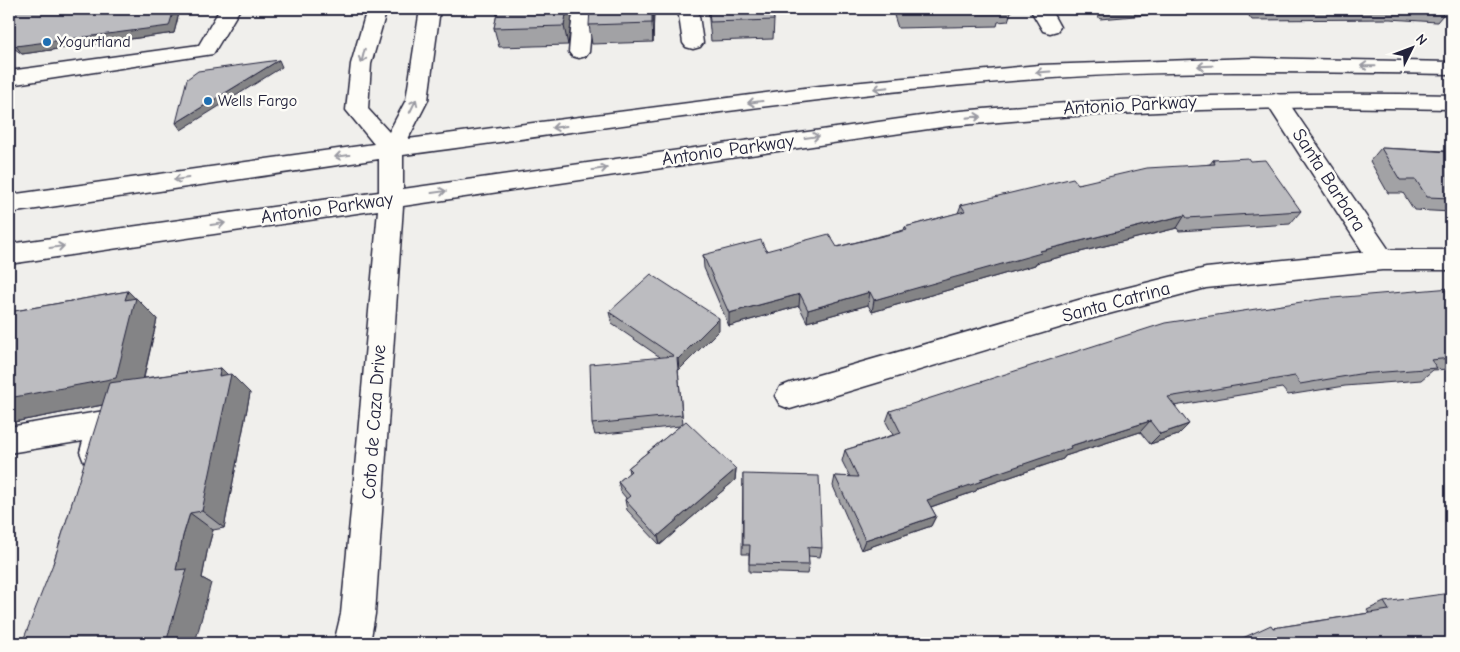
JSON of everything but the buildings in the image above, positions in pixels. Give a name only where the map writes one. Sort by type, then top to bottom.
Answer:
[{"type":"main road","points":[[9,78],[206,50],[230,9]]},
{"type":"main road","points":[[377,9],[361,64],[357,110],[391,149],[416,100],[427,10]]},
{"type":"main road","points":[[579,52],[583,9]]},
{"type":"main road","points":[[688,9],[693,43]]},
{"type":"main road","points":[[1040,9],[1050,27]]},
{"type":"main road","name":"Antonio Parkway","points":[[9,204],[391,149],[820,94],[1039,72],[1254,64],[1451,68]]},
{"type":"main road","name":"Antonio Parkway","points":[[9,254],[949,119],[1067,108],[1160,103],[1276,101],[1451,102]]},
{"type":"main road","name":"Santa Barbara","points":[[1276,101],[1382,260]]},
{"type":"main road","name":"Coto de Caza Drive","points":[[352,643],[358,614],[391,199],[391,149]]},
{"type":"main road","name":"Santa Catrina","points":[[790,396],[1082,310],[1206,278],[1382,260],[1451,260]]},
{"type":"main road","points":[[9,440],[104,424],[86,481]]},
{"type":"place","name":"Yogurtland","points":[[47,42]]},
{"type":"place","name":"Wells Fargo","points":[[208,101]]}]
